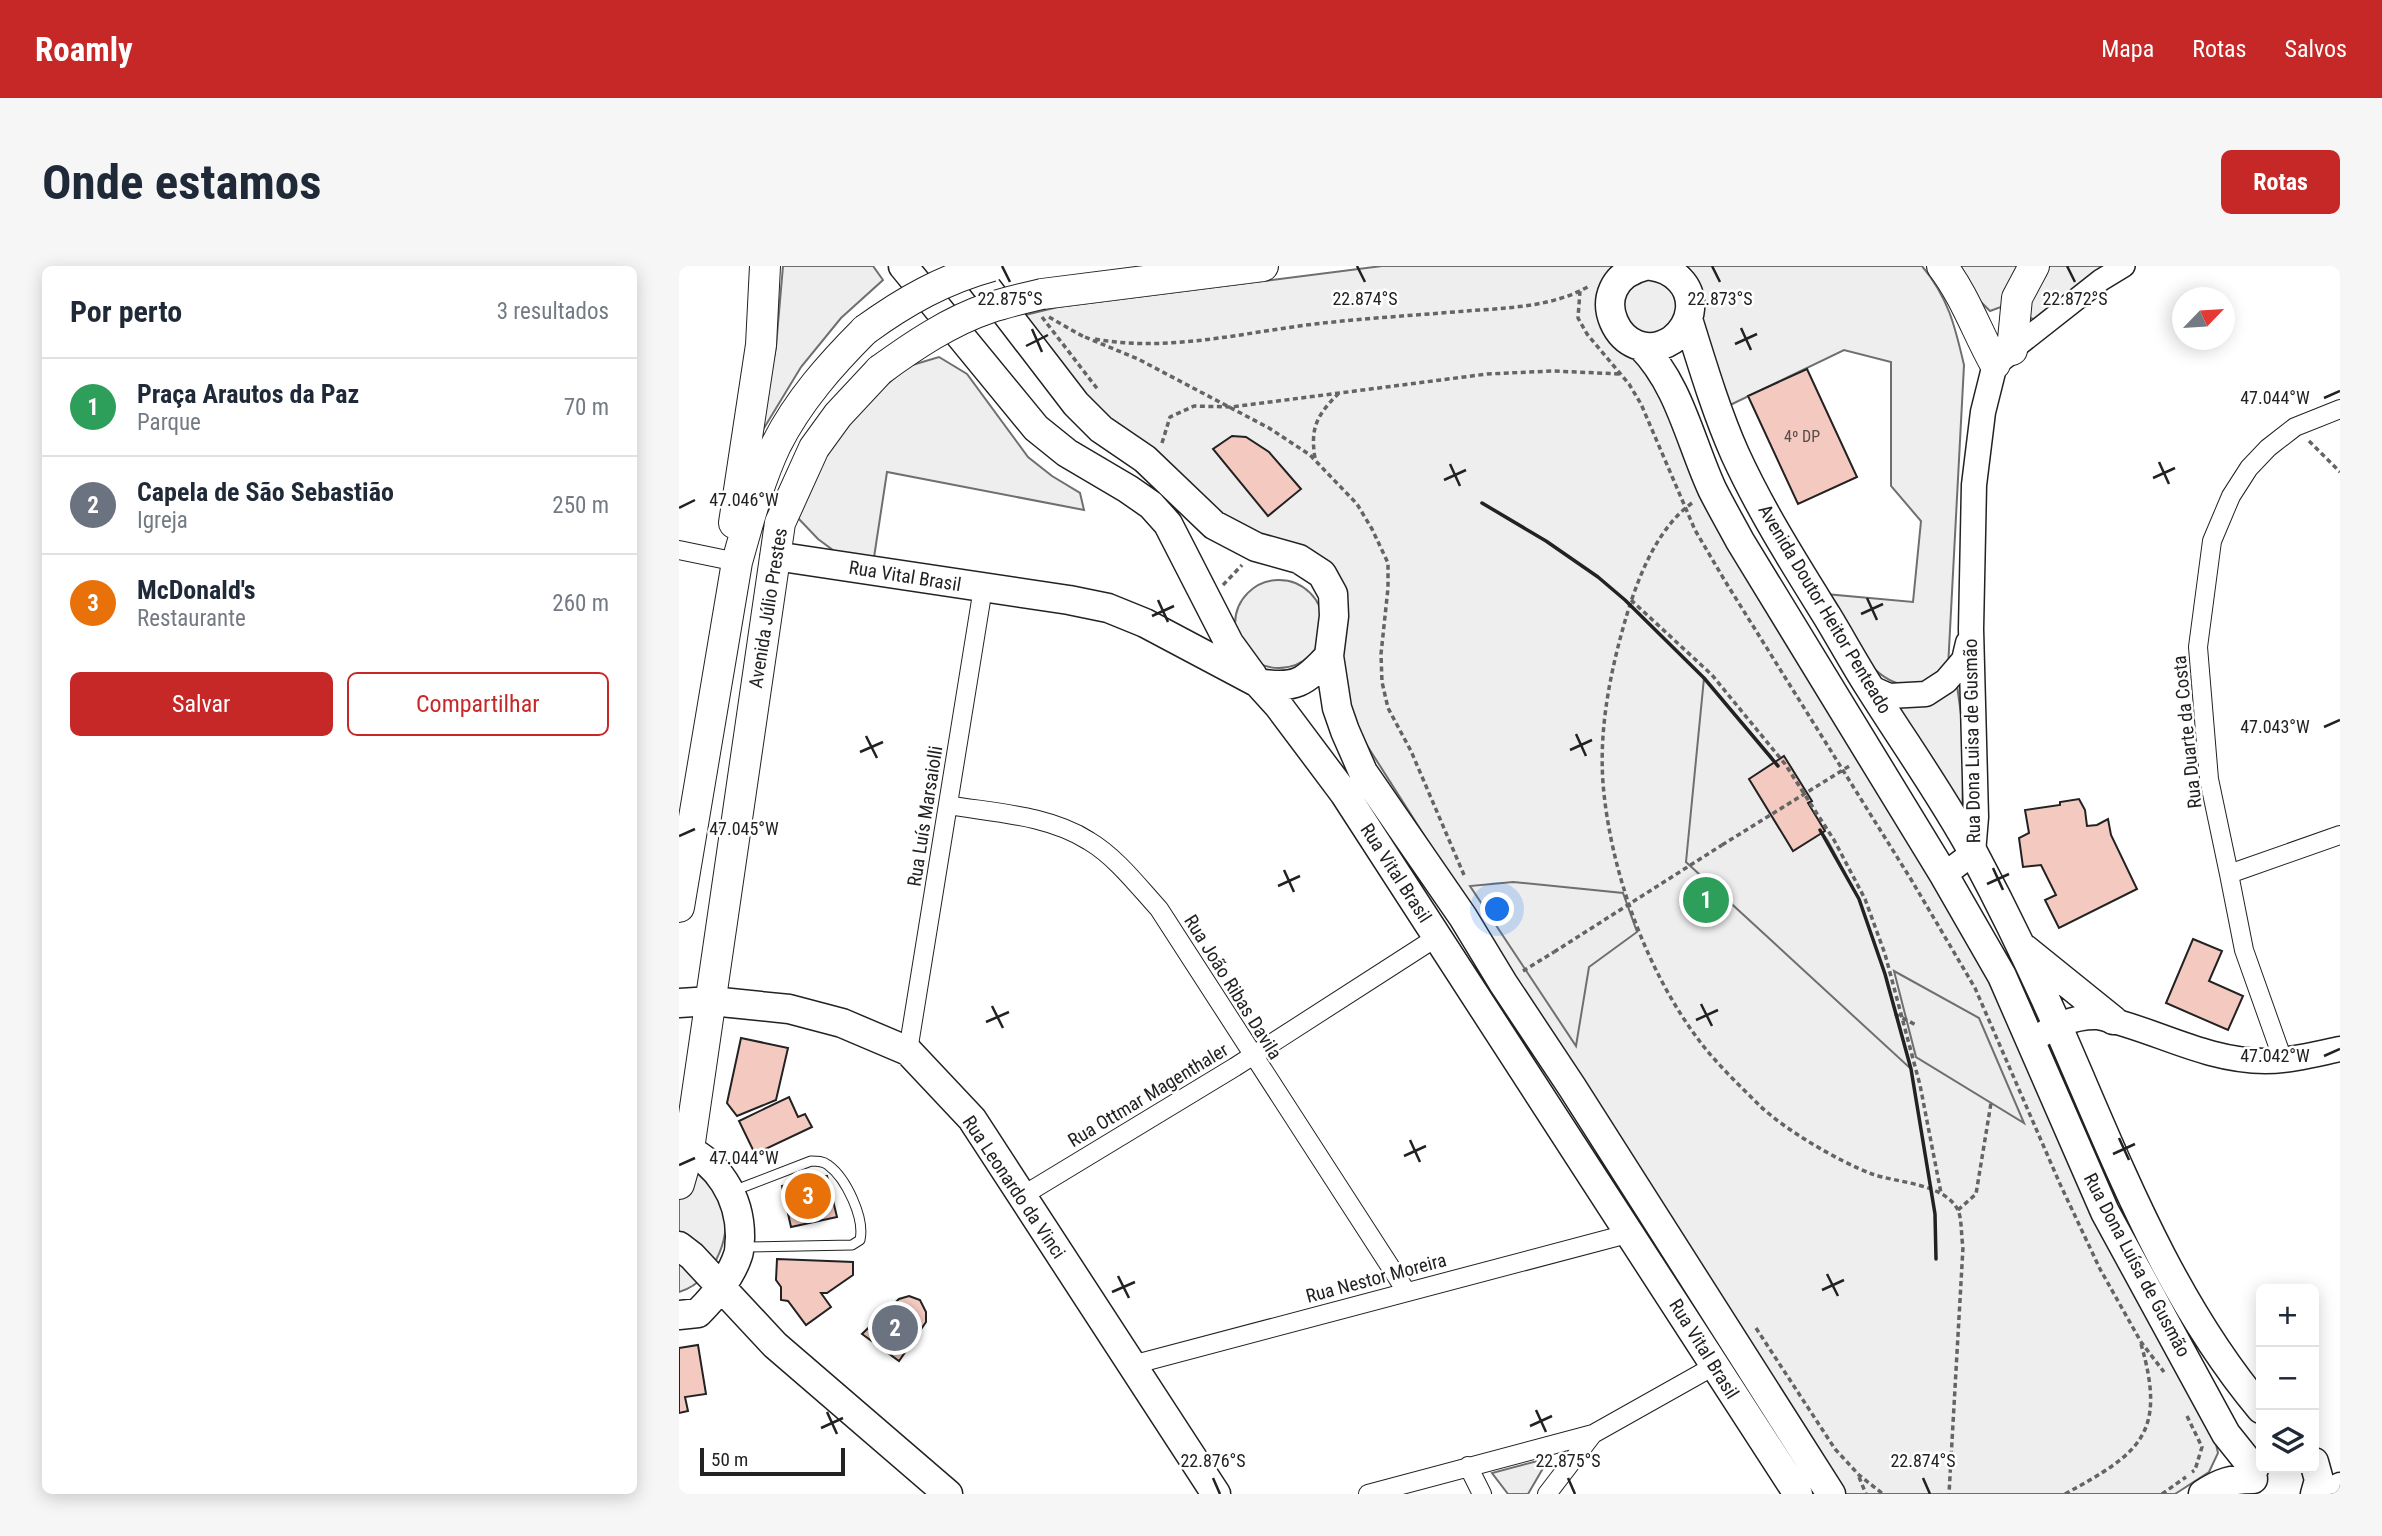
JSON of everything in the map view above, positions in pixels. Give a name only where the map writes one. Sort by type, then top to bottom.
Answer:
[{"type":"highway","points":[[737,562],[733,530],[761,345],[765,266]]},
{"type":"highway","name":"Avenida Júlio Prestes","points":[[679,907],[737,562],[776,445],[806,396],[865,330],[932,287],[992,266]]},
{"type":"highway","name":"Avenida Júlio Prestes","points":[[679,1184],[711,1001],[780,523],[814,448],[838,415],[880,370],[934,334],[987,309],[1041,305],[1263,266]]},
{"type":"highway","points":[[1942,266],[1952,279],[1978,335],[2004,357],[2017,298],[2034,266]]},
{"type":"main road","points":[[903,266],[1036,428],[1067,453],[1151,505],[1168,524],[1229,643],[1258,683],[1285,688],[1313,673],[1329,656],[1334,616],[1333,594],[1322,573],[1299,559],[1257,547],[1214,525],[1145,459],[1101,429],[1076,404],[970,266]]},
{"type":"main road","points":[[1651,266],[1683,276]]},
{"type":"main road","name":"Avenida Doutor Heitor Penteado","points":[[1622,272],[1610,298],[1609,310],[1613,323],[1619,333],[1640,346],[1656,361],[1672,391],[1713,489],[1766,584],[1944,874],[2002,976],[2031,1041]]},
{"type":"main road","name":"Avenida Doutor Heitor Penteado","points":[[1683,276],[1690,307],[1688,319],[1734,452],[1794,565],[1973,853]]},
{"type":"main road","points":[[1640,346],[1652,347],[1674,338],[1688,319]]},
{"type":"main road","points":[[1869,687],[1889,696],[1926,694],[1946,681],[1964,660],[1971,629],[1974,485],[1983,412],[2004,357]]},
{"type":"main road","name":"Rua Vital Brasil","points":[[775,556],[1108,608],[1189,644],[1258,683],[1278,705],[1344,793],[1631,1233],[1794,1492]]},
{"type":"main road","name":"Rua Dona Luisa de Gusmão","points":[[1971,629],[1976,817],[1973,853]]},
{"type":"main road","name":"Rua Vital Brasil","points":[[1329,656],[1337,708],[1363,772],[1463,917],[1832,1494]]},
{"type":"main road","points":[[1944,874],[1973,853]]},
{"type":"main road","name":"Rua Dona Luísa de Gusmão","points":[[1973,853],[2021,946],[2167,1269],[2195,1318],[2256,1403]]},
{"type":"main road","points":[[2021,946],[2113,1020]]},
{"type":"main road","name":"Rua Leonardo da Vinci","points":[[679,1003],[711,1001],[802,1012],[842,1023],[908,1051],[972,1119],[1216,1494]]},
{"type":"main road","points":[[2031,1041],[2057,1025],[2081,1016],[2113,1020],[2178,1044],[2224,1057],[2283,1060],[2340,1049]]},
{"type":"main road","name":"Rua Dona Luísa de Gusmão","points":[[2031,1041],[2105,1212],[2226,1434],[2257,1475]]},
{"type":"main road","points":[[684,1147],[710,1163],[737,1205],[742,1288],[751,1309],[775,1346]]},
{"type":"main road","points":[[679,1246],[692,1256],[775,1346],[949,1494]]},
{"type":"main road","points":[[689,1314],[720,1287],[739,1250]]},
{"type":"main road","points":[[689,1314],[728,1321],[775,1346]]},
{"type":"main road","points":[[2203,1494],[2221,1482],[2257,1475]]},
{"type":"street","points":[[2004,357],[2101,280],[2124,266]]},
{"type":"street","name":"Rua Duarte da Costa","points":[[2283,1060],[2244,950],[2209,779],[2198,647],[2212,541],[2231,496],[2249,468],[2268,448],[2295,427],[2340,409]]},
{"type":"street","points":[[679,550],[737,562]]},
{"type":"street","name":"Rua Luís Marsaiolli","points":[[908,1051],[983,588]]},
{"type":"street","name":"Rua João Ribas Davila","points":[[948,805],[1053,823],[1091,841],[1128,874],[1159,909],[1406,1291]]},
{"type":"street","points":[[2229,874],[2340,835]]},
{"type":"street","name":"Rua Ottmar Magenthaler","points":[[1022,1196],[1252,1056],[1437,937]]},
{"type":"street","name":"Rua Nestor Moreira","points":[[1132,1365],[1631,1233]]},
{"type":"street","points":[[1367,1494],[1468,1465],[1593,1434],[1714,1366]]},
{"type":"street","points":[[1547,1494],[1593,1434]]},
{"type":"street","points":[[1468,1465],[1482,1494]]},
{"type":"lane","points":[[731,1192],[811,1161],[821,1162],[829,1165],[852,1195],[863,1230],[860,1240],[852,1245],[739,1250]]},
{"type":"path","points":[[1041,305],[1057,324],[1085,337],[1115,343],[1196,340],[1322,323],[1520,306],[1580,292],[1622,272]]},
{"type":"path","points":[[1580,292],[1578,318],[1587,334],[1641,404],[1685,508],[1725,582],[1975,988],[2094,1257],[2141,1342],[2168,1378]]},
{"type":"path","points":[[1041,305],[1103,397]]},
{"type":"path","points":[[1231,407],[1487,374],[1553,371],[1620,374]]},
{"type":"path","points":[[1315,460],[1314,424],[1325,407],[1340,393]]},
{"type":"path","points":[[2295,427],[2340,472]]},
{"type":"path","points":[[1151,437],[1161,444]]},
{"type":"path","points":[[1713,489],[1685,508],[1656,547],[1632,600],[1617,650],[1606,712],[1603,781],[1614,853],[1632,912],[1657,972],[1676,1007],[1702,1044],[1763,1108],[1807,1139],[1872,1174],[1941,1194],[1958,1210],[1963,1247],[1949,1494]]},
{"type":"path","points":[[1206,595],[1223,585],[1257,547]]},
{"type":"path","points":[[1632,600],[1711,675],[1785,764],[1834,840],[1865,899],[1885,954],[1920,1085],[1941,1194]]},
{"type":"path","points":[[1554,952],[1871,754]]},
{"type":"path","points":[[1895,1014],[1916,1025]]},
{"type":"path","points":[[1958,1210],[1976,1194],[1991,1103]]},
{"type":"path","points":[[2065,1494],[2131,1451],[2145,1431],[2151,1403],[2151,1377],[2141,1342]]},
{"type":"path","points":[[2162,1494],[2195,1470],[2202,1447],[2186,1414]]},
{"type":"path","points":[[1866,1494],[1859,1475],[1883,1494]]},
{"type":"shaded area","points":[[783,266],[873,266],[883,280],[841,318],[801,367],[758,438],[776,347]]},
{"type":"shaded area","points":[[1382,266],[1612,266],[1600,287],[1597,305],[1653,376],[1967,936],[2214,1435],[2218,1453],[2209,1472],[2175,1494],[1843,1494],[1361,736],[1345,704],[1339,669],[1345,600],[1247,535],[1086,400],[1021,316],[1058,307]]},
{"type":"shaded area","points":[[1687,266],[1922,266],[1938,289],[1954,325],[1964,365],[1948,668],[1931,679],[1920,684],[1903,685],[1888,679],[1875,669],[1852,640],[1825,594],[1913,602],[1921,521],[1891,486],[1891,362],[1844,350],[1728,406],[1693,297]]},
{"type":"shaded area","points":[[1957,266],[2019,266],[2001,307],[1990,311]]},
{"type":"shaded area","points":[[2044,266],[2107,266],[2040,323],[2029,317],[2029,299]]},
{"type":"shaded area","points":[[1642,270],[1683,291],[1674,332],[1631,336],[1616,294]]},
{"type":"shaded area","points":[[939,357],[967,374],[1028,457],[1080,493],[1084,510],[887,472],[873,564],[841,556],[818,539],[797,517],[812,479],[843,429],[875,394],[909,366]]},
{"type":"shaded area","points":[[1279,580],[1296,583],[1310,593],[1320,607],[1323,624],[1320,641],[1310,655],[1296,665],[1279,668],[1262,665],[1248,655],[1238,641],[1235,624],[1238,607],[1248,593],[1262,583]]},
{"type":"shaded area","points":[[1704,678],[1771,756],[1828,841],[1859,899],[1885,975],[1911,1069],[1686,862]]},
{"type":"shaded area","points":[[1957,685],[1964,736],[1962,825],[1893,706],[1935,701]]},
{"type":"shaded area","points":[[1513,882],[1623,893],[1637,932],[1589,967],[1576,1046],[1470,886]]},
{"type":"shaded area","points":[[1894,971],[1979,1018],[2024,1123],[1916,1057]]},
{"type":"shaded area","points":[[679,1157],[713,1184],[721,1198],[725,1230],[722,1246],[706,1275],[679,1292]]},
{"type":"shaded area","points":[[1549,1458],[1528,1494],[1508,1494],[1492,1473]]},
{"type":"building","points":[[1807,369],[1857,477],[1798,504],[1748,396]]},
{"type":"building","points":[[1232,436],[1246,437],[1269,452],[1301,489],[1268,516],[1213,449]]},
{"type":"building","points":[[1784,756],[1812,801],[1808,803],[1825,831],[1793,851],[1749,779]]},
{"type":"building","points":[[2079,799],[2085,810],[2087,826],[2097,825],[2108,819],[2111,835],[2137,889],[2059,928],[2045,900],[2056,895],[2041,865],[2023,867],[2019,838],[2029,833],[2025,810]]},
{"type":"building","points":[[2193,939],[2222,951],[2209,981],[2243,996],[2228,1030],[2166,1003]]},
{"type":"building","points":[[741,1038],[788,1048],[776,1100],[737,1116],[727,1103]]},
{"type":"building","points":[[789,1097],[798,1117],[805,1114],[812,1127],[755,1154],[739,1121]]},
{"type":"building","points":[[827,1176],[837,1217],[791,1227],[782,1186]]},
{"type":"building","points":[[777,1259],[853,1262],[853,1275],[827,1293],[821,1293],[831,1307],[806,1325],[788,1301],[781,1300],[781,1287],[776,1280]]},
{"type":"building","points":[[909,1296],[920,1300],[926,1312],[926,1322],[899,1361],[862,1334],[899,1299]]},
{"type":"building","points":[[698,1345],[706,1394],[685,1397],[688,1411],[679,1413],[679,1348]]},
{"type":"wall","points":[[1482,503],[1546,541],[1598,577],[1625,600],[1704,678],[1778,766]]},
{"type":"wall","points":[[1820,830],[1859,899],[1885,974],[1911,1069],[1935,1214],[1936,1259]]},
{"type":"place","name":"Praça Arautos da Paz","points":[[1706,900]]},
{"type":"place","name":"McDonald's","points":[[808,1196]]},
{"type":"place","name":"Capela de São Sebastião","points":[[895,1328]]}]
